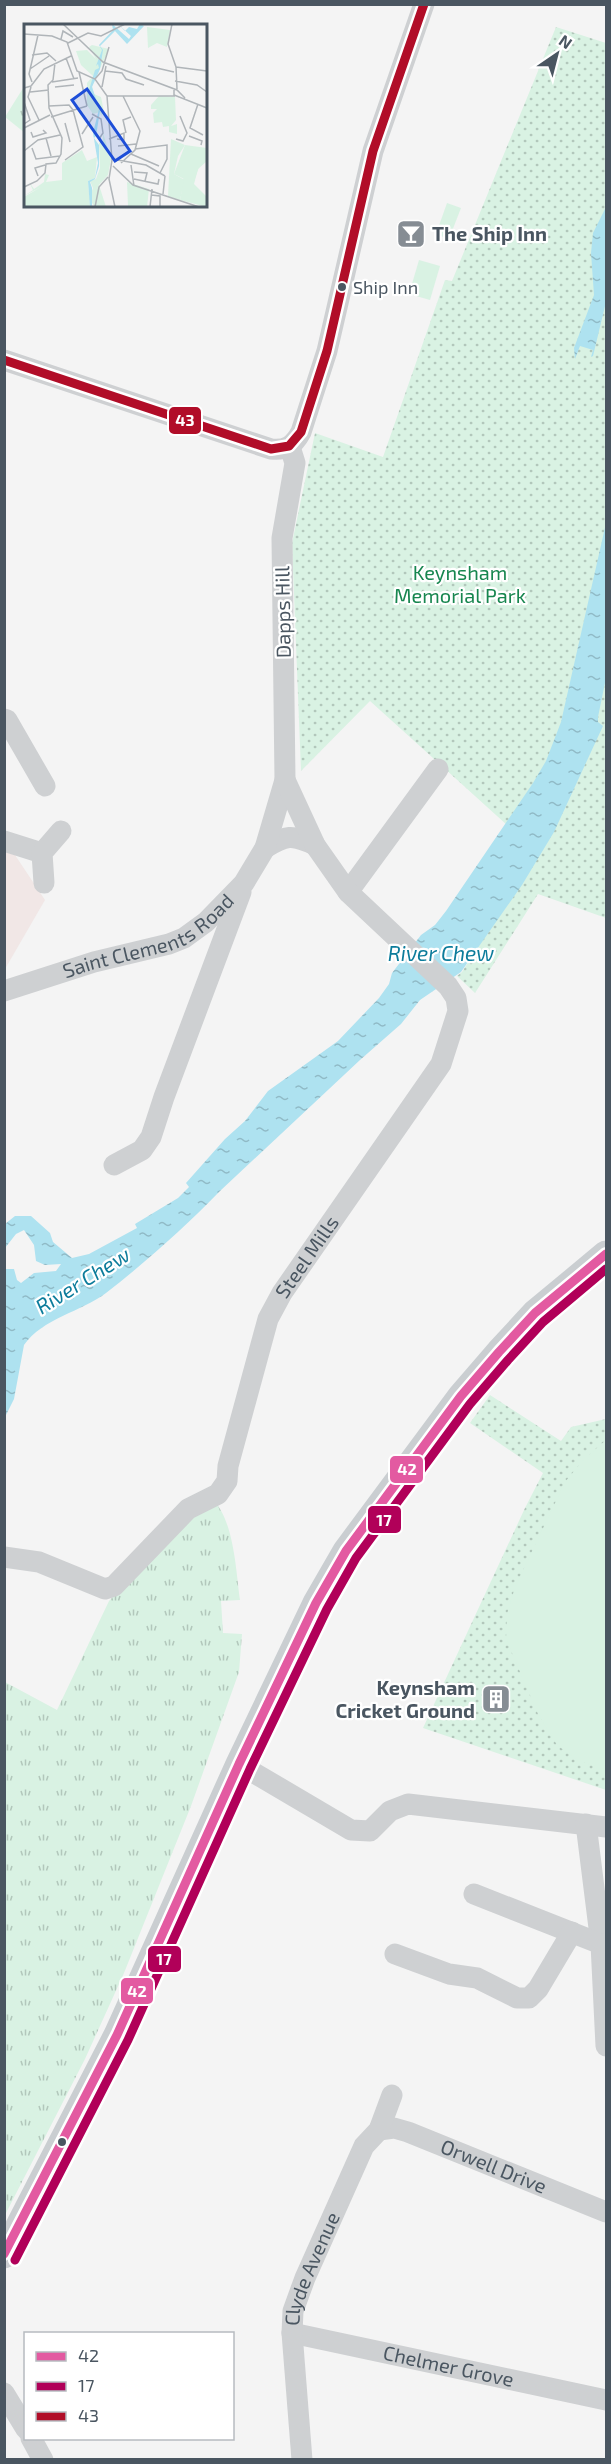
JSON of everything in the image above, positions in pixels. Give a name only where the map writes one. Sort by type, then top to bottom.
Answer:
[{"type":"main road","points":[[4,2255],[117,2035],[239,1764],[316,1603],[353,1541],[461,1396],[499,1352],[535,1313],[606,1254]]},
{"type":"street","points":[[4,360],[271,449],[279,450],[290,447],[301,432],[327,351],[373,151],[424,4]]},
{"type":"street","name":"Dapps Hill","points":[[265,848],[285,780],[282,538],[296,463],[290,447]]},
{"type":"street","points":[[4,718],[8,720],[45,786]]},
{"type":"street","points":[[348,892],[438,769]]},
{"type":"street","name":"Dapps Hill","points":[[285,780],[315,844]]},
{"type":"street","points":[[44,883],[42,853],[61,831]]},
{"type":"street","points":[[265,848],[282,837],[298,837],[315,844]]},
{"type":"street","points":[[4,841],[42,853]]},
{"type":"street","name":"Steel Mills","points":[[4,1557],[39,1562],[105,1589],[114,1586],[188,1509],[218,1494],[227,1481],[228,1466],[268,1319],[282,1293],[441,1064],[458,1011],[456,998],[448,986],[348,892],[315,844]]},
{"type":"street","name":"Saint Clements Road","points":[[4,991],[94,962],[169,944],[184,938],[206,922],[244,884],[265,848]]},
{"type":"street","points":[[114,1165],[142,1150],[152,1137],[164,1097],[244,884]]},
{"type":"street","points":[[239,1764],[351,1830],[370,1831],[390,1811],[408,1804],[596,1826],[604,1945],[606,2046]]},
{"type":"street","points":[[474,1894],[604,1945]]},
{"type":"street","points":[[395,1954],[449,1974],[477,1978],[518,1998],[529,1998],[538,1989],[572,1932]]},
{"type":"street","name":"Clyde Avenue","points":[[302,2460],[292,2333],[293,2311],[305,2278],[364,2146],[379,2130],[392,2095]]},
{"type":"street","name":"Orwell Drive","points":[[379,2130],[394,2128],[408,2132],[606,2211]]},
{"type":"street","name":"Chelmer Grove","points":[[292,2333],[606,2400]]},
{"type":"street","points":[[4,2393],[24,2426]]},
{"type":"street","points":[[32,2440],[43,2460]]},
{"type":"shaded area","points":[[5,852],[15,855],[45,900],[5,969]]},
{"type":"green space","name":"Keynsham Memorial Park","points":[[556,27],[606,43],[606,918],[538,894],[475,993],[457,976],[462,972],[538,853],[370,701],[301,771],[292,543],[315,433],[383,457],[445,280],[452,281]]},
{"type":"green space","points":[[24,87],[24,132],[5,117]]},
{"type":"green space","points":[[447,203],[461,208],[449,239],[436,234]]},
{"type":"green space","points":[[419,260],[440,266],[430,300],[409,294]]},
{"type":"green space","points":[[490,1395],[561,1441],[571,1427],[606,1419],[606,1790],[423,1728],[543,1473],[470,1423]]},
{"type":"green space","points":[[606,1440],[606,1770],[577,1760],[557,1745],[538,1714],[506,1639],[507,1614],[515,1587],[565,1482],[584,1459]]},
{"type":"green space","points":[[212,1499],[225,1519],[233,1546],[240,1600],[221,1601],[223,1633],[242,1634],[239,1672],[191,1806],[124,1973],[85,2059],[5,2215],[5,1682],[57,1710],[109,1601],[201,1505]]},
{"type":"water","points":[[606,207],[606,302],[593,356],[591,357],[593,350],[580,346],[575,359],[574,348],[594,295],[591,253],[593,233]]},
{"type":"water","name":"River Chew","points":[[606,523],[606,678],[598,717],[598,722],[603,726],[554,832],[522,885],[461,972],[420,1000],[401,1024],[136,1269],[96,1300],[41,1328],[32,1336],[24,1345],[14,1399],[5,1417],[5,1269],[14,1269],[17,1280],[21,1283],[34,1273],[56,1271],[61,1264],[45,1265],[36,1261],[34,1245],[24,1230],[16,1234],[5,1248],[5,1224],[15,1216],[31,1216],[50,1233],[53,1242],[72,1258],[89,1254],[137,1228],[135,1224],[178,1198],[189,1187],[186,1183],[225,1139],[245,1121],[268,1091],[338,1041],[379,998],[389,984],[392,973],[421,935],[435,925],[446,911],[546,761],[561,722]]},
{"type":"transit line","name":"43","points":[[4,360],[271,449],[289,446],[301,432],[327,351],[373,151],[424,4]]},
{"type":"transit line","name":"42","points":[[4,2254],[117,2035],[239,1764],[316,1603],[346,1551],[461,1396],[499,1352],[535,1313],[606,1254]]},
{"type":"transit line","name":"17","points":[[15,2260],[128,2040],[250,1769],[327,1609],[356,1558],[470,1404],[508,1360],[543,1322],[606,1269]]},
{"type":"place","name":"The Ship Inn","points":[[411,234]]},
{"type":"place","name":"Ship Inn","points":[[342,287]]},
{"type":"place","name":"Keynsham Cricket Ground","points":[[496,1699]]}]
